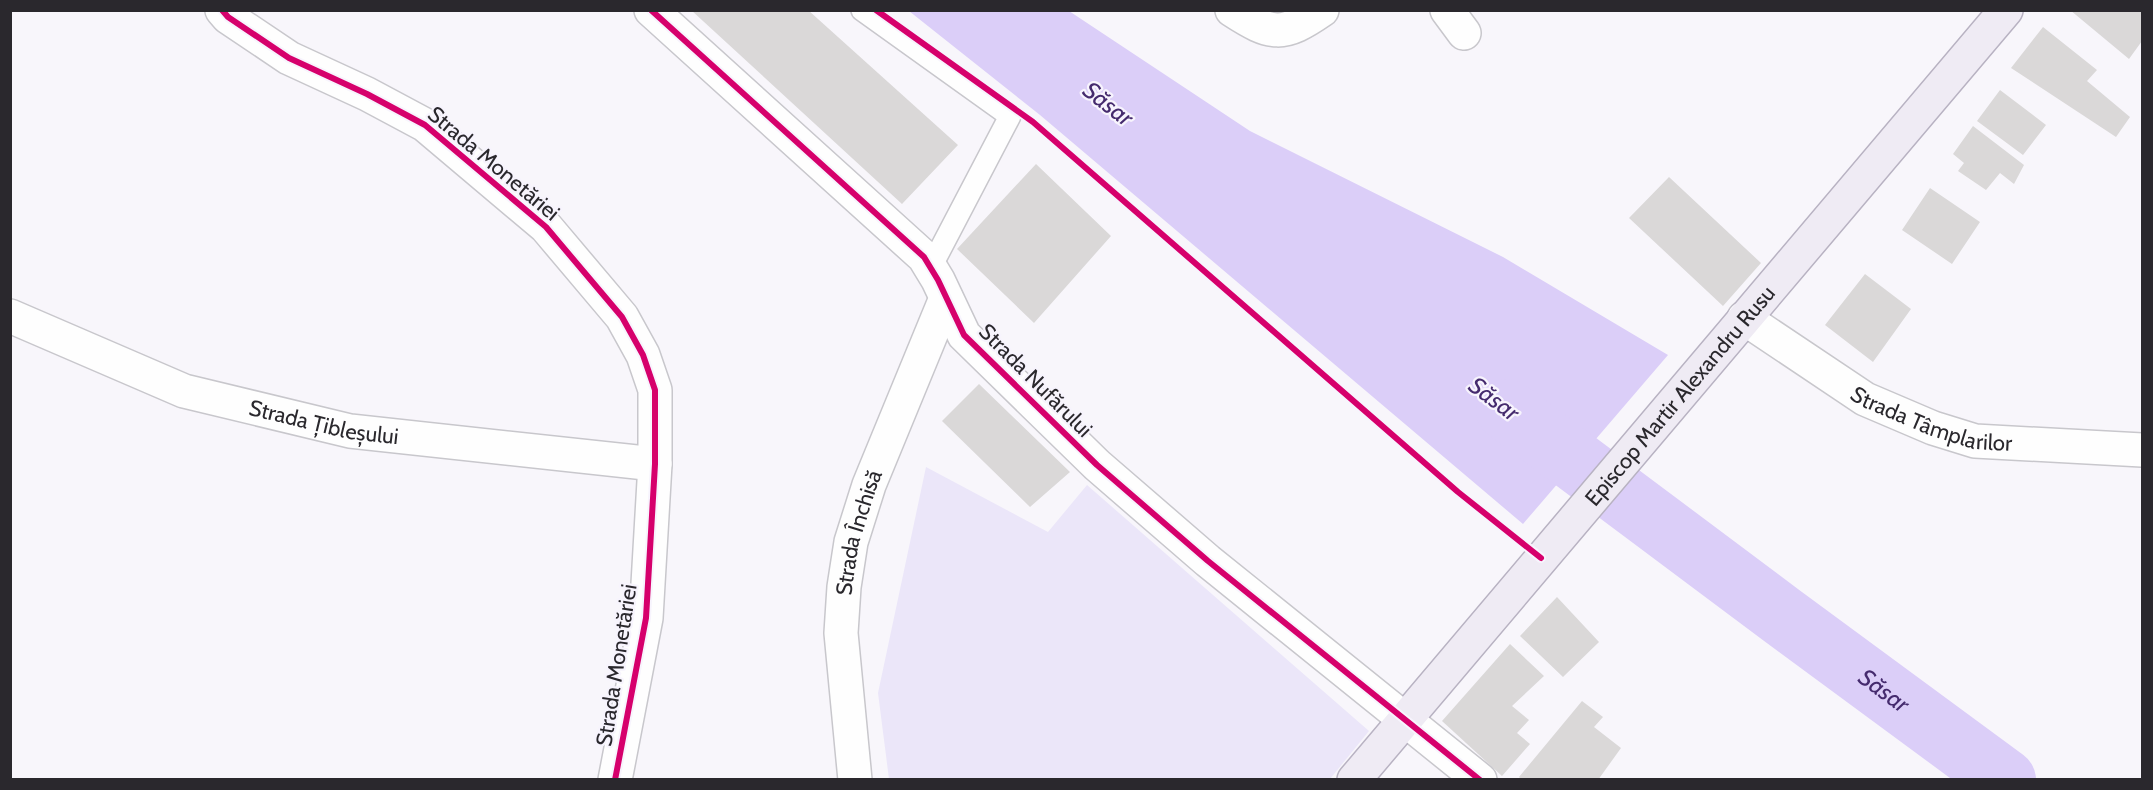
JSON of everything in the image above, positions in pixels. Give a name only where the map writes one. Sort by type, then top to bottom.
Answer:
[{"type":"main road","name":"Episcop Martir Alexandru Rusu","points":[[1354,780],[2006,10]]},
{"type":"street","name":"Strada Monetăriei","points":[[222,10],[228,17],[289,58],[367,94],[426,125],[546,227],[622,317],[643,355],[655,390],[655,465],[645,618],[615,780]]},
{"type":"street","name":"Strada Nufărului","points":[[651,10],[924,257],[964,335],[1097,465],[1208,561],[1480,780]]},
{"type":"street","points":[[1232,10],[1271,31],[1299,26],[1322,10]]},
{"type":"street","name":"Strada Închisă","points":[[855,780],[841,633],[850,542],[870,485],[946,298]]},
{"type":"street","name":"Strada Țibleșului","points":[[10,316],[184,391],[350,431],[655,465]]},
{"type":"street","name":"Strada Tâmplarilor","points":[[1744,318],[1865,399],[1933,428],[1975,441],[2142,450]]},
{"type":"lane","points":[[862,10],[1010,116],[931,267]]},
{"type":"shaded area","points":[[926,467],[1048,532],[1087,485],[1369,731],[1330,779],[889,779],[878,693]]},
{"type":"water","points":[[909,11],[1069,11],[1250,131],[1503,257],[1668,355],[1523,524],[1040,115]]},
{"type":"building","points":[[691,10],[808,10],[958,145],[902,204]]},
{"type":"building","points":[[2070,10],[2142,10],[2142,41],[2129,59]]},
{"type":"building","points":[[2043,27],[2097,70],[2087,81],[2130,117],[2116,137],[2011,68]]},
{"type":"building","points":[[2000,90],[2046,125],[2023,155],[1977,121]]},
{"type":"building","points":[[1973,126],[2024,165],[2014,184],[2000,173],[1986,190],[1958,171],[1964,163],[1953,154]]},
{"type":"building","points":[[1036,164],[1111,236],[1034,323],[957,249]]},
{"type":"building","points":[[1669,177],[1761,263],[1723,306],[1629,218]]},
{"type":"building","points":[[1930,188],[1980,222],[1952,264],[1902,230]]},
{"type":"building","points":[[1865,274],[1911,309],[1873,362],[1825,325]]},
{"type":"building","points":[[979,384],[1070,472],[1030,507],[942,421]]},
{"type":"building","points":[[1557,597],[1599,642],[1563,677],[1520,636]]},
{"type":"building","points":[[1510,644],[1544,676],[1512,706],[1529,720],[1517,733],[1530,744],[1502,776],[1442,721]]},
{"type":"building","points":[[1582,701],[1603,717],[1594,727],[1621,748],[1598,780],[1522,780],[1519,777]]},
{"type":"waterway","name":"Săsar","points":[[1507,410],[2005,780]]},
{"type":"cycle path","points":[[222,10],[228,17],[289,58],[367,94],[425,125],[546,227],[622,317],[643,355],[655,390],[655,464],[646,618],[615,780]]},
{"type":"cycle path","points":[[651,10],[924,257],[938,280],[964,335],[1097,465],[1208,561],[1480,780]]},
{"type":"cycle path","points":[[876,10],[1033,122],[1458,492],[1541,558]]}]
